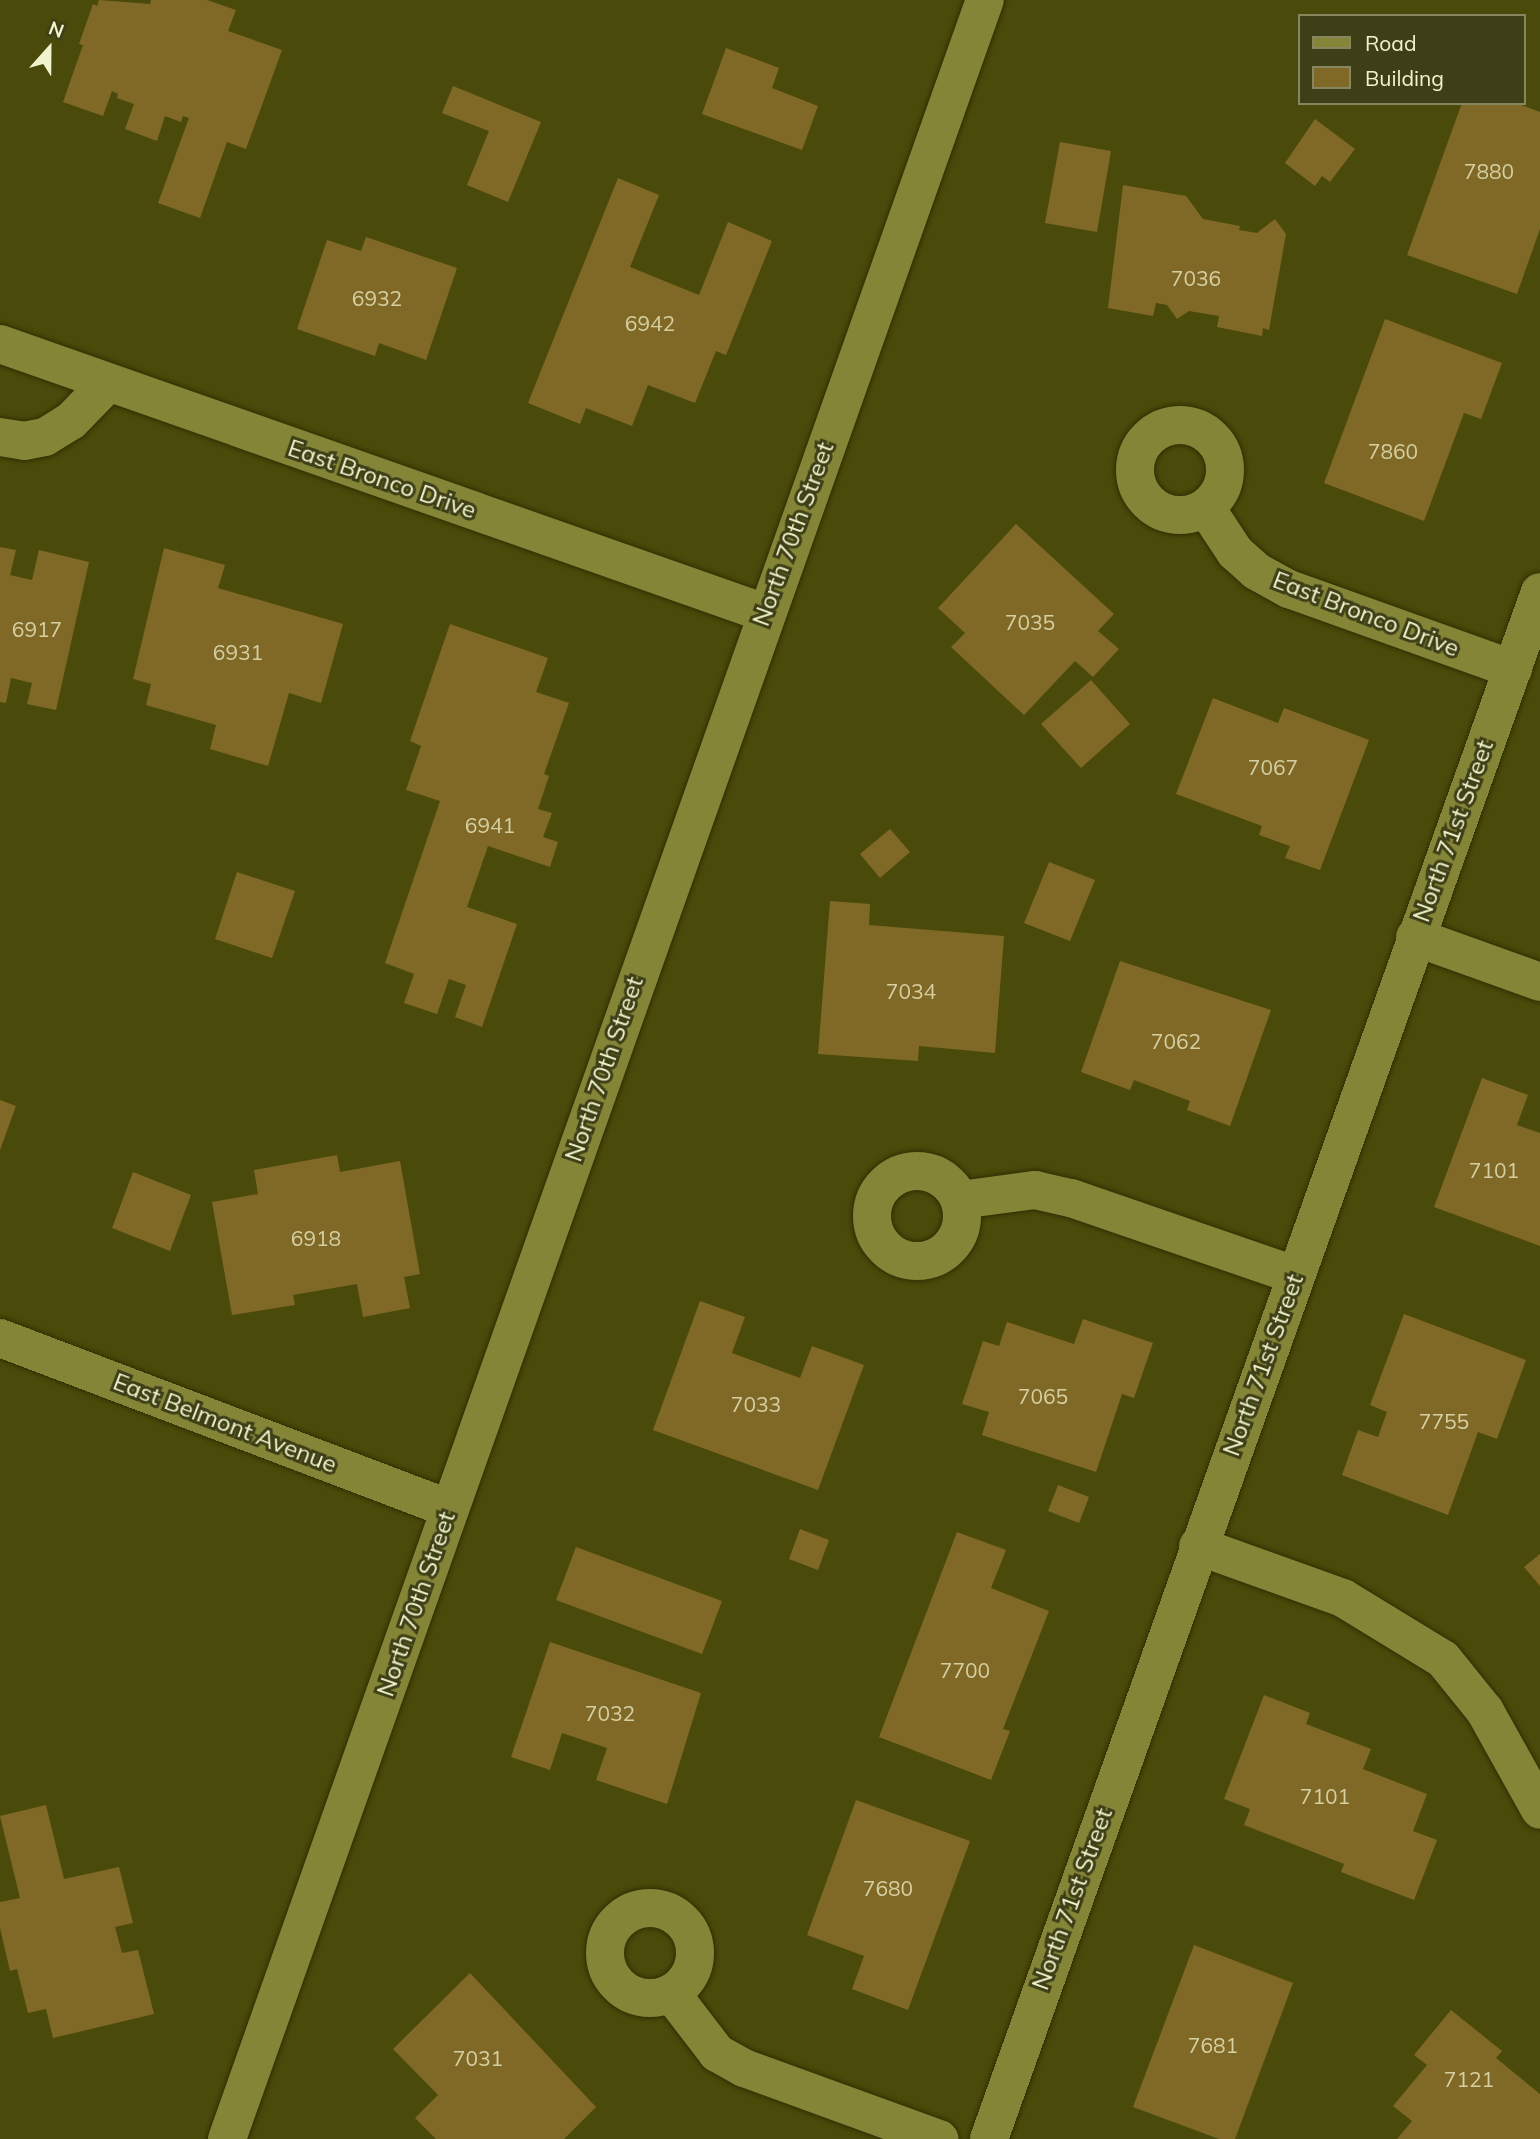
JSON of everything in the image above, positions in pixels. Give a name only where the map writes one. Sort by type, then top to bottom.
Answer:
[{"type":"street","name":"North 70th Street","points":[[227,2139],[765,613],[985,0]]},
{"type":"street","name":"East Bronco Drive","points":[[0,344],[765,613]]},
{"type":"street","points":[[0,437],[24,441],[45,437],[71,421],[107,383]]},
{"type":"street","name":"East Bronco Drive","points":[[1206,508],[1236,551],[1256,571],[1278,583],[1513,669]]},
{"type":"street","name":"North 71st Street","points":[[989,2139],[1540,592]]},
{"type":"street","points":[[1415,937],[1540,982]]},
{"type":"street","points":[[960,1200],[1035,1190],[1071,1198],[1295,1275]]},
{"type":"street","name":"East Belmont Avenue","points":[[0,1338],[450,1509]]},
{"type":"street","points":[[1198,1546],[1343,1598],[1443,1659],[1485,1712],[1540,1810]]},
{"type":"street","points":[[671,1993],[717,2053],[744,2068],[939,2139]]},
{"type":"building","points":[[99,0],[150,4],[151,0],[207,0],[236,10],[228,31],[282,50],[246,149],[227,142],[200,218],[158,203],[189,118],[183,116],[181,122],[165,116],[157,141],[125,129],[134,104],[117,98],[118,94],[112,91],[103,116],[63,102],[83,45],[79,44],[93,4],[97,6]]},
{"type":"building","points":[[726,48],[779,68],[772,88],[818,106],[802,150],[702,114]]},
{"type":"building","points":[[453,86],[541,122],[508,202],[467,185],[489,131],[442,113]]},
{"type":"building","points":[[1461,105],[1521,105],[1540,112],[1540,229],[1517,294],[1407,255]]},
{"type":"building","points":[[1315,119],[1355,149],[1330,182],[1322,176],[1315,186],[1285,163]]},
{"type":"building","points":[[1060,142],[1111,151],[1097,232],[1045,223]]},
{"type":"building","points":[[618,178],[659,195],[630,267],[699,295],[728,222],[772,241],[726,355],[716,351],[695,403],[648,385],[632,426],[586,408],[580,424],[528,403]]},
{"type":"building","points":[[1123,185],[1186,196],[1203,219],[1240,226],[1239,230],[1257,233],[1275,219],[1286,234],[1269,330],[1263,328],[1262,336],[1217,327],[1219,316],[1189,311],[1177,319],[1167,305],[1156,303],[1153,316],[1108,308]]},
{"type":"building","points":[[366,237],[457,268],[426,360],[379,343],[375,356],[297,329],[327,240],[361,251]]},
{"type":"building","points":[[1385,319],[1502,363],[1481,419],[1464,413],[1424,521],[1324,483]]},
{"type":"building","points":[[1016,524],[1114,614],[1098,631],[1119,649],[1093,677],[1075,661],[1024,715],[951,647],[965,633],[938,608]]},
{"type":"building","points":[[0,547],[16,550],[10,575],[32,580],[39,550],[89,562],[56,710],[27,704],[32,683],[11,678],[6,703],[0,702]]},
{"type":"building","points":[[164,548],[225,565],[218,588],[343,624],[321,703],[289,693],[268,766],[210,749],[216,725],[146,705],[151,684],[133,679]]},
{"type":"building","points":[[450,624],[548,658],[536,692],[569,703],[544,774],[549,776],[538,809],[552,813],[543,837],[558,842],[550,867],[488,846],[467,907],[517,924],[482,1027],[455,1017],[466,985],[449,979],[437,1014],[404,1003],[414,974],[385,963],[440,801],[406,790],[421,746],[410,741]]},
{"type":"building","points":[[1091,680],[1130,724],[1081,768],[1041,724]]},
{"type":"building","points":[[1213,698],[1278,723],[1284,708],[1369,740],[1320,870],[1285,858],[1290,846],[1259,835],[1262,826],[1176,794]]},
{"type":"building","points":[[890,829],[910,852],[880,878],[860,854]]},
{"type":"building","points":[[1049,862],[1095,880],[1070,941],[1024,923]]},
{"type":"building","points":[[237,872],[295,891],[272,958],[215,939]]},
{"type":"building","points":[[830,901],[870,904],[869,925],[1004,936],[995,1053],[919,1046],[918,1061],[818,1054]]},
{"type":"building","points":[[1120,961],[1271,1010],[1230,1126],[1187,1110],[1190,1101],[1134,1080],[1130,1090],[1081,1072]]},
{"type":"building","points":[[1482,1078],[1528,1095],[1517,1125],[1540,1133],[1540,1246],[1434,1207]]},
{"type":"building","points":[[0,1100],[16,1106],[0,1150]]},
{"type":"building","points":[[337,1155],[340,1172],[400,1161],[420,1274],[404,1277],[410,1308],[363,1317],[357,1284],[293,1295],[295,1305],[232,1315],[212,1202],[258,1194],[254,1170]]},
{"type":"building","points":[[133,1172],[191,1195],[170,1251],[112,1228]]},
{"type":"building","points":[[700,1301],[745,1317],[732,1353],[800,1378],[812,1346],[864,1365],[818,1490],[653,1430]]},
{"type":"building","points":[[1404,1314],[1526,1360],[1497,1439],[1478,1432],[1448,1515],[1342,1475],[1358,1430],[1378,1437],[1387,1412],[1370,1405]]},
{"type":"building","points":[[1083,1319],[1153,1343],[1134,1398],[1122,1394],[1096,1472],[982,1435],[989,1412],[962,1404],[983,1341],[999,1346],[1007,1322],[1074,1344]]},
{"type":"building","points":[[1058,1485],[1089,1497],[1079,1523],[1048,1511]]},
{"type":"building","points":[[800,1529],[829,1540],[818,1570],[789,1559]]},
{"type":"building","points":[[957,1532],[1006,1550],[991,1588],[1049,1611],[1003,1729],[1010,1731],[991,1780],[879,1737]]},
{"type":"building","points":[[576,1547],[722,1601],[702,1654],[556,1600]]},
{"type":"building","points":[[1540,1554],[1540,1586],[1524,1567]]},
{"type":"building","points":[[550,1642],[701,1693],[667,1804],[596,1780],[607,1748],[562,1733],[550,1770],[511,1757]]},
{"type":"building","points":[[1264,1695],[1310,1713],[1306,1724],[1371,1749],[1363,1769],[1427,1794],[1413,1831],[1437,1840],[1414,1900],[1341,1872],[1344,1864],[1244,1825],[1250,1809],[1224,1799]]},
{"type":"building","points":[[856,1800],[970,1841],[908,2010],[852,1989],[864,1956],[807,1935]]},
{"type":"building","points":[[46,1805],[64,1879],[119,1867],[133,1923],[115,1927],[122,1953],[138,1950],[154,2014],[53,2038],[46,2009],[28,2013],[17,1969],[10,1971],[0,1928],[0,1902],[20,1898],[0,1816]]},
{"type":"building","points":[[1194,1945],[1293,1983],[1235,2139],[1219,2139],[1133,2107]]},
{"type":"building","points":[[470,1973],[596,2107],[564,2139],[436,2139],[415,2118],[438,2095],[393,2049]]},
{"type":"building","points":[[1451,2010],[1502,2051],[1496,2058],[1540,2094],[1540,2139],[1397,2139],[1412,2121],[1393,2106],[1427,2065],[1414,2055]]}]
